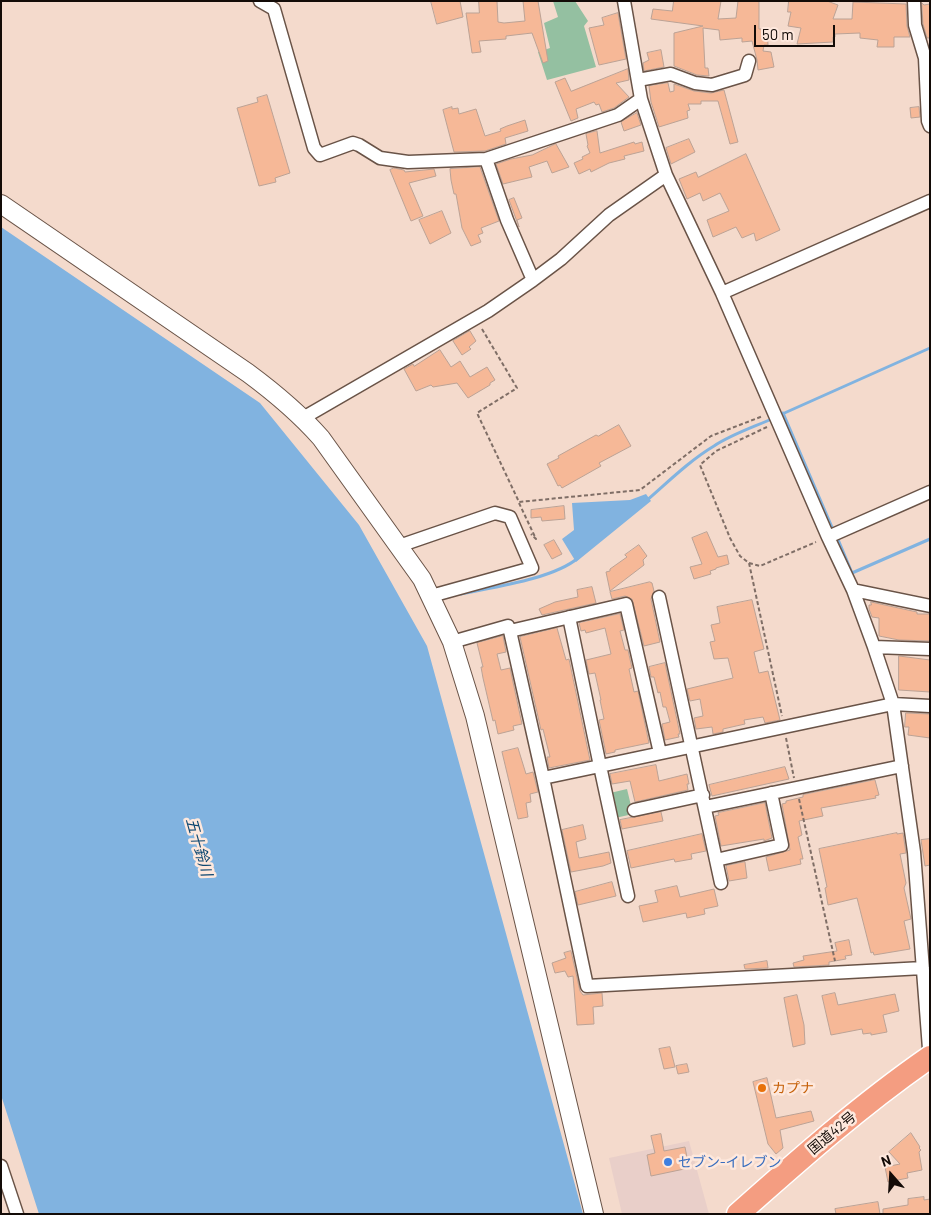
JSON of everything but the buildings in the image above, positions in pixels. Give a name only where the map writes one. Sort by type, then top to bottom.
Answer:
[{"type":"highway","name":"国道42号","points":[[738,1214],[832,1131],[886,1088],[930,1064]]},
{"type":"highway","name":"国道42号","points":[[761,1214],[846,1139],[912,1087],[930,1064]]},
{"type":"street","points":[[260,1],[274,9],[314,148],[320,155],[353,144],[359,145],[380,158],[408,162],[486,160],[618,115],[641,99]]},
{"type":"street","points":[[624,1],[641,99],[666,175],[722,292],[776,419],[853,590],[893,704],[914,852],[930,1064]]},
{"type":"street","points":[[914,1],[915,25],[925,58],[928,121],[930,126]]},
{"type":"street","points":[[638,80],[671,74],[696,83],[712,85],[745,75],[749,61]]},
{"type":"street","points":[[486,160],[507,220],[533,280]]},
{"type":"street","points":[[303,418],[475,318],[533,280],[561,259],[609,215],[666,175]]},
{"type":"street","points":[[722,292],[930,202]]},
{"type":"street","points":[[1,204],[280,396],[321,438],[422,579],[452,642],[475,716],[594,1214]]},
{"type":"street","points":[[828,537],[930,492]]},
{"type":"street","points":[[399,546],[495,513],[510,517],[532,568],[431,596]]},
{"type":"street","points":[[853,590],[930,606]]},
{"type":"street","points":[[659,597],[722,884]]},
{"type":"street","points":[[510,631],[626,604],[660,753]]},
{"type":"street","points":[[569,617],[628,896]]},
{"type":"street","points":[[452,642],[508,626],[510,631],[587,986],[923,968]]},
{"type":"street","points":[[874,647],[930,649]]},
{"type":"street","points":[[543,778],[893,704],[930,706]]},
{"type":"street","points":[[634,810],[771,793],[902,766]]},
{"type":"street","points":[[716,860],[782,845],[771,793]]},
{"type":"street","points":[[1,1166],[17,1214]]},
{"type":"path","points":[[475,318],[517,388],[477,413],[519,502],[640,490],[711,436],[776,419]]},
{"type":"path","points":[[776,419],[716,451],[700,465],[730,538],[740,556],[749,563],[760,566],[828,537]]},
{"type":"path","points":[[749,563],[796,788],[838,973]]},
{"type":"shaded area","points":[[689,1141],[709,1214],[622,1214],[609,1158]]},
{"type":"green space","points":[[553,1],[575,1],[588,21],[584,26],[596,67],[547,80],[538,52],[550,48],[544,23],[558,17]]},
{"type":"green space","points":[[627,789],[633,814],[615,818],[610,793]]},
{"type":"water","name":"五十鈴川","points":[[1,227],[260,403],[359,525],[427,646],[583,1214],[39,1214],[1,1095]]},
{"type":"water","points":[[646,494],[651,501],[576,562],[562,539],[574,530],[572,503],[630,500]]},
{"type":"waterway","points":[[780,415],[930,348]]},
{"type":"waterway","points":[[783,413],[834,532]]},
{"type":"waterway","points":[[646,501],[705,452],[728,438],[774,418]]},
{"type":"waterway","points":[[837,537],[852,573],[930,539]]},
{"type":"waterway","points":[[461,594],[539,577],[554,572],[578,558]]},
{"type":"place","name":"カプナ","points":[[762,1088]]},
{"type":"place","name":"セブン-イレブン","points":[[668,1162]]}]
